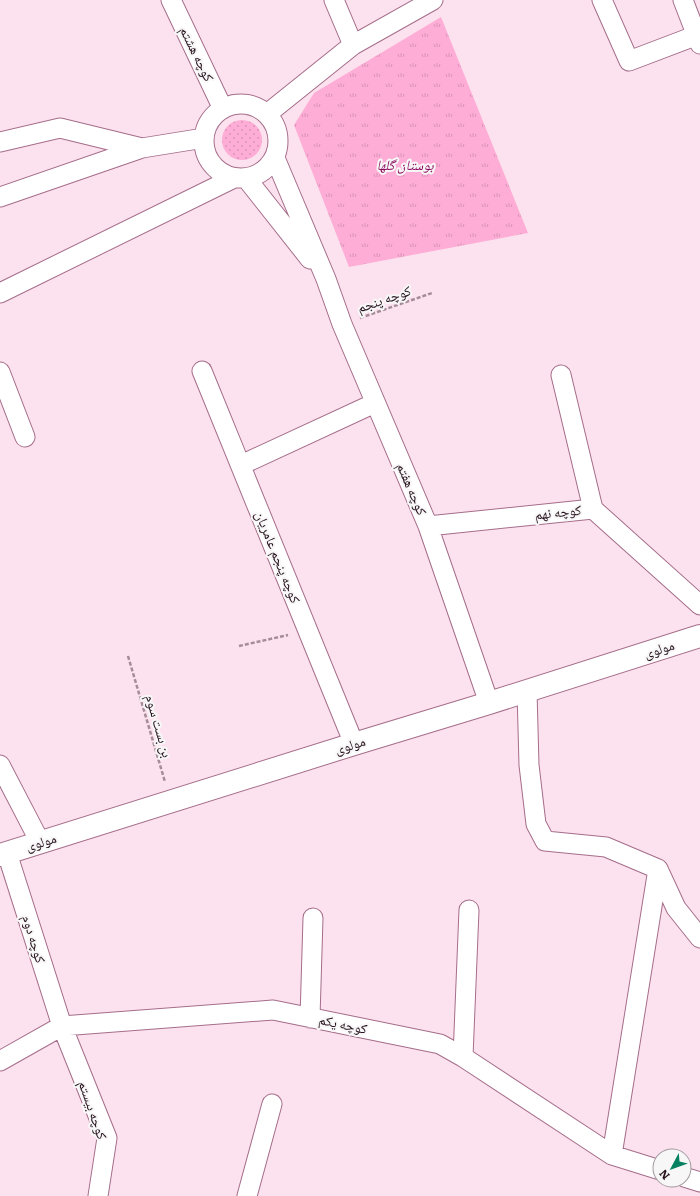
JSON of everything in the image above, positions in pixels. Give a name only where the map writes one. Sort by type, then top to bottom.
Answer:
[{"type":"street","name":"کوچه هشتم","points":[[171,0],[223,109]]},
{"type":"street","points":[[334,0],[353,45]]},
{"type":"street","points":[[267,114],[353,45],[433,0]]},
{"type":"street","points":[[602,0],[629,61],[699,38],[683,0]]},
{"type":"street","points":[[0,294],[240,178],[258,175],[268,168],[275,158],[278,147],[278,135],[274,124],[267,114],[246,104],[234,105],[223,109],[214,116],[207,126],[204,138],[205,149],[209,159],[215,168],[224,174],[240,178],[326,279]]},
{"type":"street","points":[[0,142],[60,128],[142,148]]},
{"type":"street","points":[[0,197],[142,148],[204,138]]},
{"type":"street","name":"کوچه هفتم","points":[[275,158],[326,279],[342,324],[428,526],[489,703]]},
{"type":"street","name":"کوچه پنجم عامریان","points":[[202,371],[354,744]]},
{"type":"street","points":[[0,372],[25,437]]},
{"type":"street","points":[[561,376],[592,509]]},
{"type":"street","points":[[241,465],[375,403]]},
{"type":"street","name":"کوچه نهم","points":[[428,526],[592,509],[700,605]]},
{"type":"street","name":"مولوی","points":[[3,854],[700,636]]},
{"type":"street","points":[[527,691],[529,765],[536,824],[545,841],[606,847],[658,869],[676,908],[700,938]]},
{"type":"street","points":[[0,765],[40,842]]},
{"type":"street","name":"کوچه دوم","points":[[3,854],[62,1026]]},
{"type":"street","points":[[612,1155],[658,869]]},
{"type":"street","points":[[462,1056],[469,910]]},
{"type":"street","points":[[310,1018],[313,918]]},
{"type":"street","name":"کوچه یکم","points":[[0,1061],[62,1026],[273,1010],[440,1044],[462,1056],[612,1155],[652,1168]]},
{"type":"street","name":"کوچه بیستم","points":[[62,1026],[107,1138],[98,1196]]},
{"type":"street","points":[[247,1196],[272,1104]]},
{"type":"path","name":"کوچه پنجم","points":[[342,324],[432,293]]},
{"type":"path","points":[[239,646],[308,630]]},
{"type":"path","name":"بن بست سوم","points":[[128,656],[171,801]]},
{"type":"green space","name":"بوستان گلها","points":[[441,17],[528,233],[349,267],[294,125],[314,93]]},
{"type":"green space","points":[[246,120],[253,123],[259,129],[262,140],[261,148],[253,157],[246,160],[238,160],[231,157],[223,148],[222,136],[225,129],[234,121]]}]
